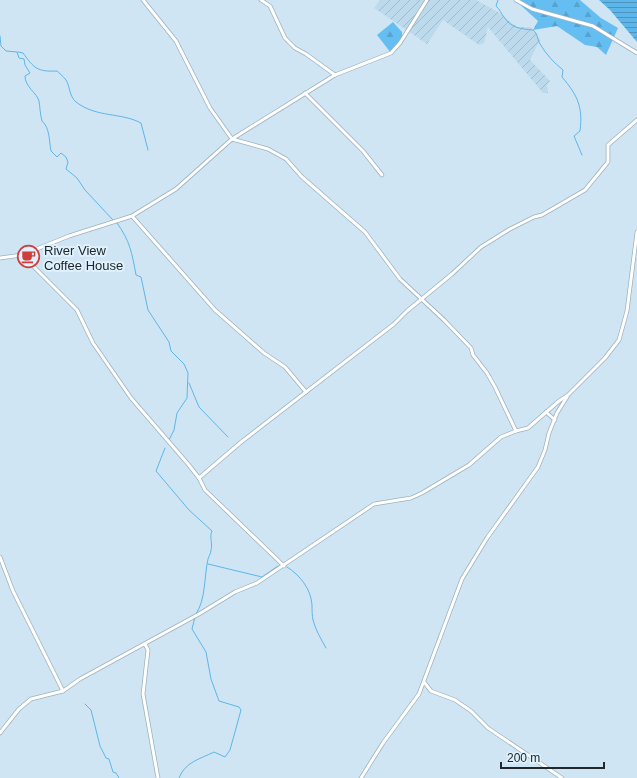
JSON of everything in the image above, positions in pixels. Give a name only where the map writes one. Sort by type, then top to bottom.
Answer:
[{"type":"street","points":[[143,0],[176,41],[210,108],[232,139],[268,149],[286,159],[302,176],[365,232],[374,242],[400,279],[471,348],[473,355],[487,373],[495,387],[516,431]]},
{"type":"street","points":[[261,0],[270,6],[284,38],[295,48],[306,54],[335,76]]},
{"type":"street","points":[[0,258],[22,255],[69,236],[132,216],[176,189],[232,139],[335,76],[395,50],[428,0]]},
{"type":"street","points":[[516,0],[532,9],[593,26],[637,54]]},
{"type":"street","points":[[305,93],[363,151],[382,175]]},
{"type":"street","points":[[199,478],[306,392],[365,347],[421,298],[452,274],[481,247],[516,226],[542,215],[585,190],[608,162],[608,145],[637,120]]},
{"type":"street","points":[[132,216],[215,310],[264,353],[285,367],[306,392]]},
{"type":"street","points":[[0,734],[18,709],[31,699],[63,691],[80,679],[145,644],[229,595],[257,583],[374,504],[411,498],[422,493],[469,465],[501,437],[528,428],[568,395],[605,358],[622,334],[627,311],[637,232]]},
{"type":"street","points":[[22,255],[77,310],[93,343],[131,398],[199,478],[205,490],[284,566]]},
{"type":"street","points":[[361,778],[383,743],[409,710],[424,682],[462,579],[487,538],[538,467],[555,420],[568,395]]},
{"type":"street","points":[[546,412],[555,420]]},
{"type":"street","points":[[0,558],[44,657],[63,691]]},
{"type":"street","points":[[145,644],[148,650],[143,702],[158,778]]},
{"type":"street","points":[[424,682],[431,691],[455,700],[471,711],[488,728],[562,778]]},
{"type":"shaded area","points":[[380,0],[476,0],[498,12],[517,27],[530,27],[537,34],[540,40],[530,60],[550,81],[547,85],[548,93],[543,93],[488,27],[484,43],[479,45],[443,20],[427,44],[374,8]]},
{"type":"shaded area","points":[[599,0],[637,0],[637,42],[610,10]]},
{"type":"green space","points":[[515,0],[580,0],[601,18],[618,28],[606,55],[597,47],[585,45],[557,26],[533,30],[538,21]]},
{"type":"green space","points":[[393,22],[402,32],[402,41],[391,53],[377,35]]},
{"type":"waterway","points":[[498,0],[496,6],[507,21],[513,26],[533,30],[545,51],[563,70],[562,77],[576,96],[580,108],[580,131],[574,136],[582,155]]},
{"type":"waterway","points":[[0,36],[1,46],[6,51],[17,52],[19,58],[24,59],[25,65],[30,73],[25,76],[26,80],[29,87],[38,98],[41,118],[48,131],[51,151],[57,157],[61,153],[66,157],[68,162],[66,169],[77,178],[85,190],[113,220]]},
{"type":"waterway","points":[[18,52],[23,53],[33,66],[40,70],[57,71],[66,80],[74,100],[84,107],[100,113],[125,117],[141,123],[148,150]]},
{"type":"waterway","points":[[117,223],[130,248],[136,275],[141,277],[148,310],[169,342],[171,351],[184,364],[188,373],[187,398],[177,413],[174,430],[169,440]]},
{"type":"waterway","points":[[189,383],[199,407],[228,437]]},
{"type":"waterway","points":[[165,448],[156,471],[189,510],[212,531],[211,552],[208,559],[202,602],[196,614]]},
{"type":"waterway","points":[[208,564],[262,577],[278,566]]},
{"type":"waterway","points":[[287,567],[300,578],[310,593],[314,624],[326,648]]},
{"type":"waterway","points":[[179,778],[185,768],[198,759],[214,752],[225,757],[230,750],[241,710],[239,707],[219,701],[211,679],[206,652],[192,629],[195,617]]},
{"type":"waterway","points":[[85,704],[91,710],[100,746],[106,758],[109,759],[113,772],[116,773],[119,778]]},
{"type":"place","name":"River View Coffee House","points":[[28,257]]}]
